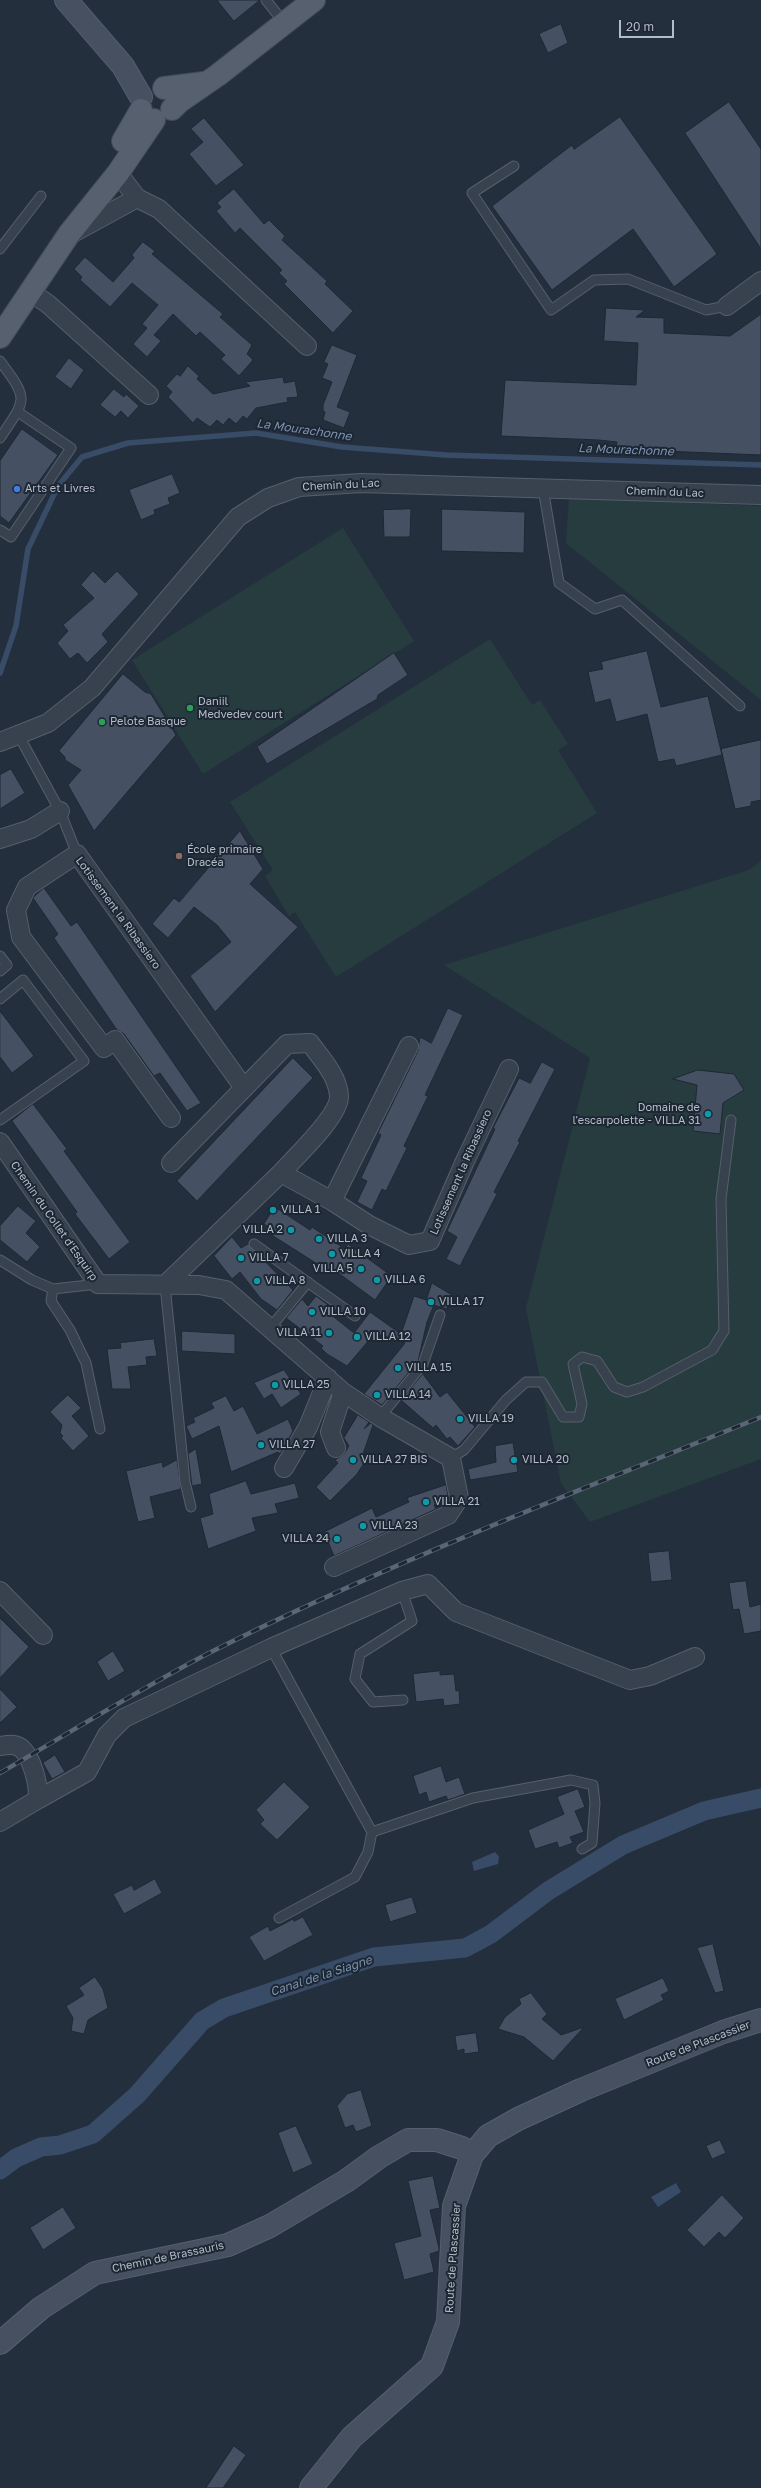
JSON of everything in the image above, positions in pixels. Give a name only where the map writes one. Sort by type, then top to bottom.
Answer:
[{"type":"main road","points":[[72,231],[91,187],[154,102],[207,82],[285,24],[314,0]]},
{"type":"main road","points":[[0,337],[72,231],[118,173],[154,102]]},
{"type":"street","points":[[66,0],[154,102]]},
{"type":"street","points":[[118,173],[137,198],[159,209],[307,346]]},
{"type":"street","points":[[72,231],[137,198]]},
{"type":"street","points":[[727,306],[761,281]]},
{"type":"street","points":[[30,291],[48,304],[149,395]]},
{"type":"street","name":"Chemin du Lac","points":[[0,742],[19,736],[48,723],[92,688],[238,516],[268,498],[299,487],[361,483],[761,495]]},
{"type":"street","points":[[0,839],[31,829],[60,811]]},
{"type":"street","name":"Lotissement la Ribassiero","points":[[171,1118],[115,1040],[104,1048],[21,937],[16,910],[27,887],[77,854],[244,1088]]},
{"type":"street","points":[[165,1285],[281,1173],[330,1120],[339,1096],[333,1075],[310,1043],[287,1044],[171,1163]]},
{"type":"street","points":[[332,1201],[409,1046]]},
{"type":"street","name":"Lotissement la Ribassiero","points":[[281,1173],[332,1201],[369,1225],[409,1245],[430,1242],[465,1161],[509,1069]]},
{"type":"street","name":"Chemin du Collet d'Esquirp","points":[[0,1142],[98,1284],[199,1285],[226,1290],[343,1392],[380,1417],[451,1458]]},
{"type":"street","points":[[284,1468],[308,1427],[328,1378]]},
{"type":"street","points":[[336,1448],[330,1432],[343,1392]]},
{"type":"street","points":[[334,1567],[448,1515],[459,1498],[451,1458]]},
{"type":"street","points":[[0,1822],[87,1772],[107,1735],[124,1718],[271,1648],[402,1591],[428,1584],[456,1612],[630,1680],[650,1676],[695,1657]]},
{"type":"street","points":[[0,1591],[43,1635]]},
{"type":"street","points":[[0,1746],[12,1744],[21,1748],[33,1769],[39,1791],[37,1800]]},
{"type":"street","name":"Route de Plascassier","points":[[311,2488],[352,2437],[432,2366],[448,2322],[454,2206],[472,2155],[488,2136],[525,2116],[588,2087],[723,2032],[761,2020]]},
{"type":"street","name":"Chemin de Brassauris","points":[[0,2343],[41,2308],[95,2273],[228,2246],[276,2222],[346,2181],[379,2157],[408,2140],[437,2140],[462,2148],[472,2155]]},
{"type":"lane","points":[[266,0],[285,24]]},
{"type":"lane","points":[[514,166],[472,193],[551,310],[594,280],[628,279],[706,310],[727,306]]},
{"type":"lane","points":[[0,250],[41,196]]},
{"type":"lane","points":[[0,361],[21,393],[22,404],[0,438]]},
{"type":"lane","points":[[0,530],[11,537],[71,448],[18,412]]},
{"type":"lane","points":[[543,488],[559,583],[596,608],[622,600],[740,706]]},
{"type":"lane","points":[[19,736],[60,811],[77,854]]},
{"type":"lane","points":[[0,956],[7,965],[0,971]]},
{"type":"lane","points":[[0,999],[23,980],[84,1061],[0,1120]]},
{"type":"lane","points":[[451,1458],[464,1450],[506,1400],[526,1382],[542,1382],[563,1417],[579,1417],[582,1404],[573,1364],[582,1357],[597,1361],[614,1386],[627,1392],[643,1387],[712,1350],[724,1331],[722,1199],[731,1120]]},
{"type":"lane","points":[[254,1244],[355,1316]]},
{"type":"lane","points":[[0,1260],[32,1280],[53,1289],[98,1284]]},
{"type":"lane","points":[[270,1328],[308,1282]]},
{"type":"lane","points":[[165,1285],[185,1482],[190,1507]]},
{"type":"lane","points":[[53,1289],[51,1301],[70,1330],[86,1363],[100,1429]]},
{"type":"lane","points":[[380,1417],[423,1364],[440,1315]]},
{"type":"lane","points":[[402,1591],[412,1621],[360,1654],[355,1679],[373,1702],[403,1700]]},
{"type":"lane","points":[[271,1648],[372,1832],[368,1852],[355,1877],[280,1918]]},
{"type":"lane","points":[[372,1832],[472,1798],[570,1780],[593,1786],[595,1803],[592,1843],[582,1849]]},
{"type":"green space","points":[[569,498],[761,506],[761,700],[566,543]]},
{"type":"green space","points":[[343,528],[414,641],[203,774],[132,660]]},
{"type":"green space","points":[[490,639],[532,705],[540,700],[568,744],[558,750],[597,813],[336,977],[295,912],[289,916],[265,876],[273,870],[230,802]]},
{"type":"green space","points":[[761,861],[761,1459],[590,1522],[561,1483],[526,1308],[590,1058],[444,965],[749,870]]},
{"type":"water","points":[[495,1852],[499,1857],[498,1864],[474,1871],[472,1862]]},
{"type":"water","points":[[676,2183],[681,2192],[658,2207],[651,2197]]},
{"type":"building","points":[[217,0],[260,0],[234,21]]},
{"type":"building","points":[[561,24],[568,43],[548,53],[539,34]]},
{"type":"building","points":[[729,102],[761,149],[761,249],[685,133]]},
{"type":"building","points":[[620,117],[717,254],[674,287],[633,229],[552,290],[492,206],[572,145],[574,149]]},
{"type":"building","points":[[204,118],[244,165],[216,186],[189,154],[203,142],[191,129]]},
{"type":"building","points":[[234,189],[264,224],[269,220],[285,236],[282,240],[327,281],[325,284],[353,311],[333,333],[284,284],[287,281],[279,273],[282,270],[240,228],[235,233],[216,211],[221,207],[217,203]]},
{"type":"building","points":[[143,242],[155,251],[152,254],[223,314],[220,317],[252,345],[247,354],[253,360],[239,376],[221,359],[225,355],[200,332],[196,336],[173,314],[154,335],[161,341],[147,357],[133,344],[147,328],[142,324],[158,305],[132,283],[110,307],[80,280],[82,277],[74,269],[85,257],[113,282],[134,258],[132,255]]},
{"type":"building","points":[[606,308],[645,310],[636,317],[664,318],[664,333],[730,336],[761,314],[761,455],[616,449],[617,442],[501,436],[505,380],[636,385],[638,343],[604,341]]},
{"type":"building","points":[[332,345],[357,355],[337,407],[350,412],[344,428],[323,420],[325,412],[323,411],[323,405],[332,382],[322,378],[328,364],[324,362]]},
{"type":"building","points":[[69,358],[84,370],[71,389],[55,377]]},
{"type":"building","points":[[188,366],[199,376],[197,379],[213,394],[250,386],[245,382],[283,377],[284,383],[295,381],[298,397],[287,398],[288,402],[256,408],[247,419],[243,416],[236,424],[229,418],[223,425],[217,420],[210,427],[197,418],[193,423],[168,397],[172,392],[166,386],[177,374],[180,376]]},
{"type":"building","points":[[114,389],[124,397],[126,394],[139,406],[128,418],[121,411],[115,417],[100,405]]},
{"type":"building","name":"Arts et Livres","points":[[22,429],[58,455],[9,523],[0,516],[0,461]]},
{"type":"building","points":[[172,474],[180,493],[168,498],[170,504],[154,510],[155,514],[141,520],[129,490]]},
{"type":"building","points":[[411,509],[410,537],[384,537],[383,510]]},
{"type":"building","points":[[442,509],[525,512],[524,553],[442,551]]},
{"type":"building","points":[[93,571],[105,583],[117,571],[139,594],[102,634],[108,642],[87,663],[78,653],[70,659],[57,643],[68,631],[63,625],[94,598],[81,585]]},
{"type":"building","points":[[647,651],[661,707],[708,696],[722,755],[676,766],[674,759],[658,762],[647,714],[616,722],[610,699],[595,703],[588,672],[603,669],[601,662]]},
{"type":"building","points":[[394,653],[408,675],[378,695],[377,699],[267,764],[257,747]]},
{"type":"building","points":[[123,674],[145,692],[151,694],[176,735],[94,831],[68,785],[81,770],[65,760],[65,757],[59,751]]},
{"type":"building","points":[[761,740],[761,800],[751,802],[751,806],[735,809],[721,749]]},
{"type":"building","points":[[11,769],[25,793],[0,809],[0,775]]},
{"type":"building","points":[[240,831],[263,869],[250,884],[298,927],[215,1012],[190,976],[231,942],[217,925],[194,907],[168,938],[152,924],[174,898],[179,902]]},
{"type":"building","points":[[44,888],[71,926],[77,922],[201,1103],[187,1111],[160,1073],[154,1076],[124,1034],[117,1030],[54,938],[58,934],[33,898]]},
{"type":"building","points":[[448,1008],[463,1015],[425,1095],[428,1096],[404,1146],[407,1148],[386,1191],[382,1189],[372,1210],[357,1202],[367,1181],[361,1178],[381,1135],[378,1133],[418,1051],[420,1037],[431,1043]]},
{"type":"building","points":[[0,1011],[34,1056],[12,1073],[0,1057]]},
{"type":"building","points":[[293,1058],[313,1078],[197,1201],[177,1181]]},
{"type":"building","points":[[542,1062],[555,1069],[494,1192],[497,1194],[460,1266],[446,1259],[457,1237],[447,1231],[495,1129],[493,1128],[519,1078],[530,1083]]},
{"type":"building","name":"Domaine de l'escarpolette - VILLA 31","points":[[698,1070],[734,1074],[744,1090],[723,1103],[720,1134],[693,1131],[697,1085],[673,1079]]},
{"type":"building","points":[[33,1104],[67,1149],[64,1151],[130,1242],[109,1259],[75,1214],[77,1212],[12,1121]]},
{"type":"building","points":[[18,1206],[36,1221],[26,1233],[40,1247],[27,1262],[0,1240],[0,1226]]},
{"type":"building","points":[[275,1207],[310,1230],[312,1227],[345,1249],[348,1244],[389,1274],[389,1280],[375,1300],[333,1269],[330,1272],[270,1234],[275,1231],[264,1224]]},
{"type":"building","points":[[232,1237],[241,1248],[248,1244],[293,1290],[277,1310],[261,1299],[240,1272],[232,1279],[214,1256]]},
{"type":"building","points":[[432,1283],[452,1295],[447,1309],[434,1305],[427,1322],[418,1361],[382,1405],[364,1394],[405,1343],[375,1333],[347,1366],[327,1354],[321,1348],[323,1346],[286,1318],[302,1299],[308,1306],[316,1296],[332,1308],[330,1314],[354,1333],[370,1312],[401,1334],[414,1296],[426,1300]]},
{"type":"building","points":[[182,1331],[235,1334],[235,1354],[182,1351]]},
{"type":"building","points":[[154,1339],[157,1356],[146,1357],[147,1365],[128,1367],[131,1389],[112,1389],[107,1349],[121,1348],[120,1343]]},
{"type":"building","name":"VILLA 25","points":[[284,1370],[301,1394],[281,1408],[272,1394],[264,1399],[254,1383]]},
{"type":"building","points":[[423,1374],[440,1397],[447,1392],[475,1427],[458,1446],[450,1437],[447,1439],[436,1425],[433,1428],[401,1400]]},
{"type":"building","points":[[68,1395],[81,1408],[72,1416],[89,1436],[73,1451],[61,1438],[63,1436],[60,1433],[62,1425],[50,1412]]},
{"type":"building","points":[[226,1396],[234,1411],[243,1406],[257,1434],[288,1419],[293,1431],[280,1454],[278,1452],[231,1472],[219,1426],[192,1439],[186,1426],[195,1422],[193,1418],[214,1408],[211,1403]]},
{"type":"building","name":"VILLA 27 BIS","points":[[358,1415],[369,1422],[364,1429],[371,1423],[373,1425],[363,1454],[368,1457],[357,1474],[330,1501],[316,1487],[338,1463],[335,1460],[344,1454],[349,1446],[344,1438]]},
{"type":"building","points":[[513,1443],[518,1472],[470,1480],[468,1469],[496,1462],[495,1446]]},
{"type":"building","points":[[196,1449],[202,1484],[192,1486],[188,1454]]},
{"type":"building","points":[[177,1460],[181,1489],[150,1497],[155,1518],[138,1522],[126,1471],[162,1462],[163,1467]]},
{"type":"building","points":[[246,1481],[251,1494],[295,1483],[299,1498],[275,1504],[278,1513],[252,1518],[256,1531],[208,1549],[200,1518],[213,1514],[209,1494]]},
{"type":"building","points":[[446,1485],[448,1496],[445,1501],[434,1505],[436,1509],[334,1556],[324,1532],[372,1508],[376,1517],[409,1502],[407,1498]]},
{"type":"building","points":[[669,1551],[672,1580],[651,1582],[648,1553]]},
{"type":"building","points":[[746,1581],[750,1607],[761,1604],[761,1631],[744,1634],[739,1609],[733,1610],[729,1583]]},
{"type":"building","points":[[0,1618],[29,1647],[0,1678]]},
{"type":"building","points":[[113,1651],[125,1671],[108,1681],[97,1662]]},
{"type":"building","points":[[440,1671],[440,1675],[454,1674],[456,1691],[459,1690],[460,1704],[444,1706],[443,1699],[416,1702],[413,1674]]},
{"type":"building","points":[[0,1689],[17,1707],[0,1723]]},
{"type":"building","points":[[55,1755],[65,1772],[52,1779],[43,1763]]},
{"type":"building","points":[[441,1766],[446,1782],[459,1777],[465,1794],[448,1800],[446,1796],[429,1802],[426,1792],[419,1795],[413,1776]]},
{"type":"building","points":[[284,1782],[310,1807],[277,1840],[260,1824],[264,1820],[256,1810]]},
{"type":"building","points":[[578,1789],[585,1807],[575,1811],[584,1832],[570,1837],[573,1843],[559,1848],[557,1842],[535,1849],[528,1830],[564,1814],[557,1797]]},
{"type":"building","points":[[155,1879],[162,1893],[124,1914],[113,1894],[132,1885],[134,1890]]},
{"type":"building","points":[[412,1897],[417,1913],[390,1922],[385,1905]]},
{"type":"building","points":[[303,1917],[313,1935],[264,1961],[249,1937],[268,1926],[270,1931],[293,1919],[294,1921]]},
{"type":"building","points":[[713,1944],[724,1991],[715,1993],[697,1948]]},
{"type":"building","points":[[95,1977],[103,1989],[108,2008],[88,2020],[84,2034],[71,2031],[73,2018],[66,2006],[84,1995],[79,1988]]},
{"type":"building","points":[[663,1978],[669,1991],[661,1995],[664,2000],[624,2020],[615,1999]]},
{"type":"building","points":[[531,1993],[547,2014],[542,2019],[561,2035],[584,2027],[553,2061],[524,2037],[498,2029],[505,2017],[521,2004],[519,1999]]},
{"type":"building","points":[[476,2033],[479,2052],[464,2054],[464,2049],[457,2051],[455,2036]]},
{"type":"building","points":[[361,2090],[372,2126],[356,2132],[353,2125],[345,2128],[337,2106],[347,2094]]},
{"type":"building","points":[[296,2126],[313,2164],[293,2173],[278,2133]]},
{"type":"building","points":[[720,2140],[726,2153],[712,2159],[706,2146]]},
{"type":"building","points":[[433,2176],[440,2208],[430,2210],[439,2248],[439,2251],[430,2254],[434,2272],[404,2280],[394,2243],[421,2236],[408,2181]]},
{"type":"building","points":[[722,2195],[744,2218],[725,2238],[719,2232],[704,2247],[687,2230]]},
{"type":"building","points":[[63,2207],[76,2228],[43,2250],[30,2228]]},
{"type":"building","points":[[234,2446],[246,2455],[223,2488],[206,2488]]},
{"type":"waterway","name":"La Mourachonne","points":[[0,673],[16,626],[28,549],[58,486],[82,457],[128,443],[256,433],[342,447],[446,455],[761,465]]},
{"type":"waterway","name":"Canal de la Siagne","points":[[0,2170],[16,2158],[41,2147],[60,2145],[93,2134],[137,2095],[202,2021],[224,2008],[374,1957],[465,1948],[491,1934],[548,1891],[623,1845],[704,1811],[761,1798]]},
{"type":"railway","points":[[0,1773],[182,1667],[277,1620],[483,1529],[761,1417]]},
{"type":"place","name":"Arts et Livres","points":[[17,489]]},
{"type":"place","name":"Daniil Medvedev court","points":[[190,708]]},
{"type":"place","name":"Pelote Basque","points":[[102,722]]},
{"type":"place","name":"École primaire Dracéa","points":[[179,856]]},
{"type":"place","name":"Domaine de l'escarpolette - VILLA 31","points":[[708,1114]]},
{"type":"place","name":"VILLA 1","points":[[273,1210]]},
{"type":"place","name":"VILLA 2","points":[[291,1230]]},
{"type":"place","name":"VILLA 3","points":[[319,1239]]},
{"type":"place","name":"VILLA 4","points":[[332,1254]]},
{"type":"place","name":"VILLA 7","points":[[241,1258]]},
{"type":"place","name":"VILLA 5","points":[[361,1269]]},
{"type":"place","name":"VILLA 6","points":[[377,1280]]},
{"type":"place","name":"VILLA 8","points":[[257,1281]]},
{"type":"place","name":"VILLA 17","points":[[431,1302]]},
{"type":"place","name":"VILLA 10","points":[[312,1312]]},
{"type":"place","name":"VILLA 11","points":[[329,1333]]},
{"type":"place","name":"VILLA 12","points":[[357,1337]]},
{"type":"place","name":"VILLA 15","points":[[398,1368]]},
{"type":"place","name":"VILLA 25","points":[[275,1385]]},
{"type":"place","name":"VILLA 14","points":[[377,1395]]},
{"type":"place","name":"VILLA 19","points":[[460,1419]]},
{"type":"place","name":"VILLA 27","points":[[261,1445]]},
{"type":"place","name":"VILLA 27 BIS","points":[[353,1460]]},
{"type":"place","name":"VILLA 20","points":[[514,1460]]},
{"type":"place","name":"VILLA 21","points":[[426,1502]]},
{"type":"place","name":"VILLA 23","points":[[363,1526]]},
{"type":"place","name":"VILLA 24","points":[[337,1539]]}]
